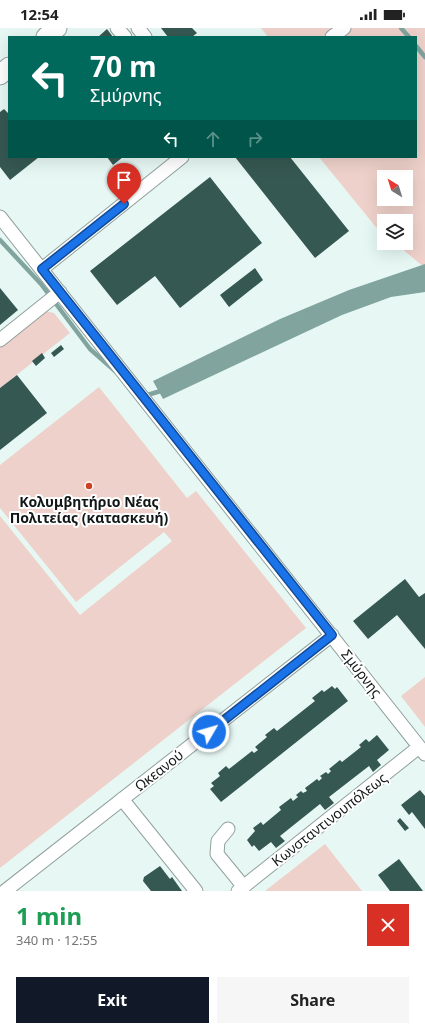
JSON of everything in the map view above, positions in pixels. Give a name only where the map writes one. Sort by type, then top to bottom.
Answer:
[{"type":"street","points":[[47,36],[57,28]]},
{"type":"street","points":[[117,28],[124,36]]},
{"type":"street","points":[[138,28],[144,36]]},
{"type":"street","points":[[333,36],[344,28]]},
{"type":"street","points":[[0,75],[8,68]]},
{"type":"street","points":[[42,269],[181,158]]},
{"type":"street","name":"Σμύρνης","points":[[0,217],[422,750]]},
{"type":"street","points":[[0,340],[60,292]]},
{"type":"street","name":"Ωκεανού","points":[[5,891],[332,635]]},
{"type":"street","name":"Κωνσταντινουπόλεως","points":[[241,889],[422,750]]},
{"type":"street","points":[[122,799],[196,891]]},
{"type":"street","points":[[228,830],[218,841],[217,854],[241,889]]},
{"type":"shaded area","points":[[261,28],[425,28],[425,268],[403,250],[413,250],[413,214],[377,214],[377,228],[320,158],[417,158],[417,36],[267,36]]},
{"type":"shaded area","points":[[425,264],[425,292],[391,297],[342,315],[163,399],[153,381],[280,319],[349,290]]},
{"type":"shaded area","points":[[45,311],[54,313],[70,333],[0,388],[0,347]]},
{"type":"shaded area","points":[[99,387],[187,498],[196,491],[306,628],[0,868],[0,516],[80,615],[172,541],[164,532],[76,602],[0,508],[0,465]]},
{"type":"shaded area","points":[[425,677],[425,727],[401,696]]},
{"type":"shaded area","points":[[325,844],[362,891],[265,891]]},
{"type":"building","points":[[161,28],[192,28],[197,33],[193,36],[167,36]]},
{"type":"building","points":[[107,29],[112,36],[99,36]]},
{"type":"building","points":[[4,109],[8,113],[8,158],[38,158],[10,180],[0,167],[0,112]]},
{"type":"building","points":[[108,158],[122,158],[113,165]]},
{"type":"building","points":[[236,158],[291,158],[349,231],[315,258]]},
{"type":"building","points":[[210,177],[262,243],[180,308],[155,276],[117,305],[90,271]]},
{"type":"building","points":[[255,268],[263,280],[229,307],[220,295]]},
{"type":"building","points":[[0,288],[18,310],[0,325]]},
{"type":"building","points":[[61,345],[64,349],[54,357],[51,353]]},
{"type":"building","points":[[42,353],[45,358],[36,366],[32,361]]},
{"type":"building","points":[[17,375],[47,413],[0,450],[0,388]]},
{"type":"building","points":[[405,579],[419,597],[425,593],[425,649],[397,615],[368,639],[353,621]]},
{"type":"building","points":[[332,686],[335,689],[337,687],[348,701],[221,802],[210,789],[214,786],[211,783],[220,776],[218,773],[226,766],[229,769],[252,751],[254,753],[258,750],[255,747],[267,737],[265,735],[274,728],[277,731],[315,701],[312,698],[322,690],[324,692]]},
{"type":"building","points":[[377,735],[389,750],[377,760],[381,765],[373,772],[369,766],[329,797],[334,803],[325,810],[320,804],[280,836],[285,841],[276,848],[271,842],[259,851],[254,845],[252,847],[247,840],[255,831],[253,828],[261,822],[263,825],[281,810],[279,807],[291,798],[293,801],[298,797],[296,795],[301,791],[303,793],[307,791],[305,788],[317,779],[319,781],[322,778],[320,776],[326,772],[328,774],[331,771],[329,769],[340,760],[342,762],[361,747],[359,745],[366,739],[369,742]]},
{"type":"building","points":[[420,790],[425,796],[425,829],[412,812],[409,815],[401,805]]},
{"type":"building","points":[[400,818],[409,828],[405,831],[397,821]]},
{"type":"building","points":[[399,859],[423,891],[390,891],[378,875]]},
{"type":"building","points":[[160,866],[170,879],[172,877],[182,891],[151,891],[143,881],[144,877]]},
{"type":"waterway","points":[[401,28],[408,36]]},
{"type":"waterway","points":[[417,47],[425,57]]},
{"type":"waterway","points":[[0,240],[41,284],[90,349],[115,371]]},
{"type":"waterway","points":[[144,396],[164,390]]},
{"type":"place","name":"Κολυμβητήριο Νέας Πολιτείας (κατασκευή)","points":[[89,486]]},
{"type":"route","points":[[124,204],[42,269],[332,635],[209,732]]}]
